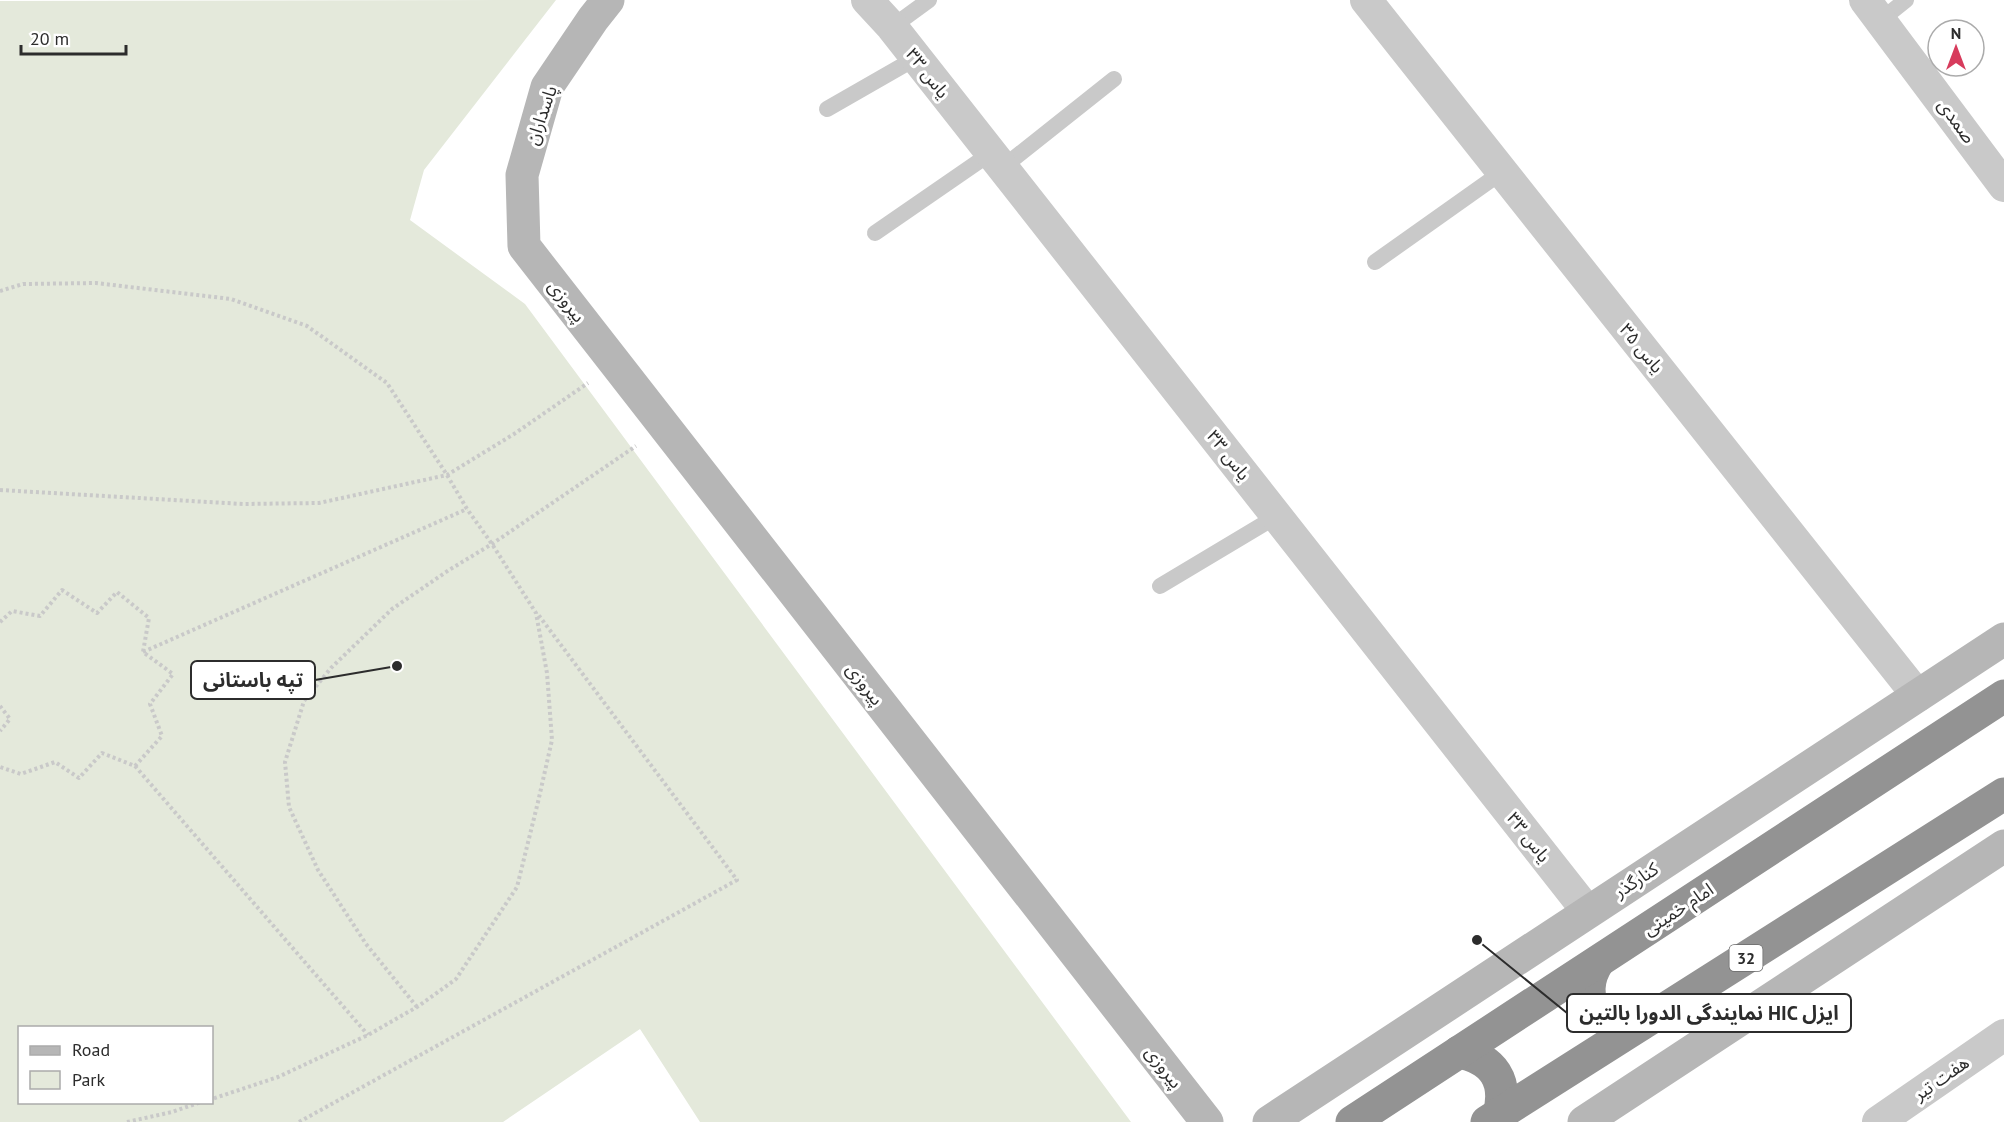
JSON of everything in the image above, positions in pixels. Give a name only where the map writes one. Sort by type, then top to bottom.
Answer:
[{"type":"highway","name":"امام خمینی","points":[[1352,1122],[2004,696]]},
{"type":"highway","name":"32","points":[[1493,1118],[2004,794]]},
{"type":"highway","points":[[1598,962],[1590,973],[1588,986],[1589,999],[1595,1010],[1615,1025],[1628,1027],[1641,1024]]},
{"type":"highway","points":[[1460,1052],[1474,1055],[1496,1073],[1503,1101],[1493,1118]]},
{"type":"street","name":"پاسداران","points":[[524,246],[522,175],[547,87],[608,0]]},
{"type":"street","name":"یاس ۳۳","points":[[867,0],[892,27],[1588,912]]},
{"type":"street","name":"یاس ۳۵","points":[[1366,0],[1918,696]]},
{"type":"street","name":"صمدی","points":[[1873,10],[2004,186]]},
{"type":"street","name":"پیروزی","points":[[524,246],[1207,1122]]},
{"type":"street","name":"کنارگذر","points":[[1269,1122],[2004,639]]},
{"type":"street","points":[[1584,1122],[2004,846]]},
{"type":"street","name":"هفت تیر","points":[[1878,1122],[2004,1035]]},
{"type":"lane","points":[[892,27],[929,0]]},
{"type":"lane","points":[[1873,10],[1906,0]]},
{"type":"lane","points":[[828,109],[916,58]]},
{"type":"lane","points":[[875,233],[997,160],[1114,79]]},
{"type":"lane","points":[[1375,262],[1502,172]]},
{"type":"lane","points":[[1160,586],[1277,516]]},
{"type":"path","points":[[0,291],[23,284],[96,283],[231,299],[307,326],[387,383],[466,509],[492,544],[536,613],[737,880],[299,1122]]},
{"type":"path","points":[[0,490],[243,504],[318,503],[447,476],[514,434],[616,364]]},
{"type":"path","points":[[417,1007],[366,944],[318,870],[289,807],[285,762],[304,701],[331,668],[392,609],[492,544],[664,426]]},
{"type":"path","points":[[142,652],[466,509]]},
{"type":"path","points":[[0,622],[12,611],[40,616],[62,590],[97,613],[117,592],[149,618],[142,652]]},
{"type":"path","points":[[213,1099],[278,1077],[368,1035],[417,1007],[456,979],[517,886],[552,740],[548,673],[536,613]]},
{"type":"path","points":[[135,766],[162,736],[150,704],[173,674],[142,652]]},
{"type":"path","points":[[0,706],[10,719],[0,731]]},
{"type":"path","points":[[0,767],[21,774],[55,762],[79,778],[102,753],[135,766],[368,1035]]},
{"type":"path","points":[[127,1122],[172,1112],[195,1104]]},
{"type":"green space","points":[[556,0],[424,170],[410,220],[525,304],[1131,1122],[700,1122],[640,1029],[503,1122],[0,1122],[0,1]]},
{"type":"place","name":"تپه باستانی","points":[[397,666]]},
{"type":"place","name":"نمایندگی الدورا بالتین HIC ایزل","points":[[1477,940]]}]
